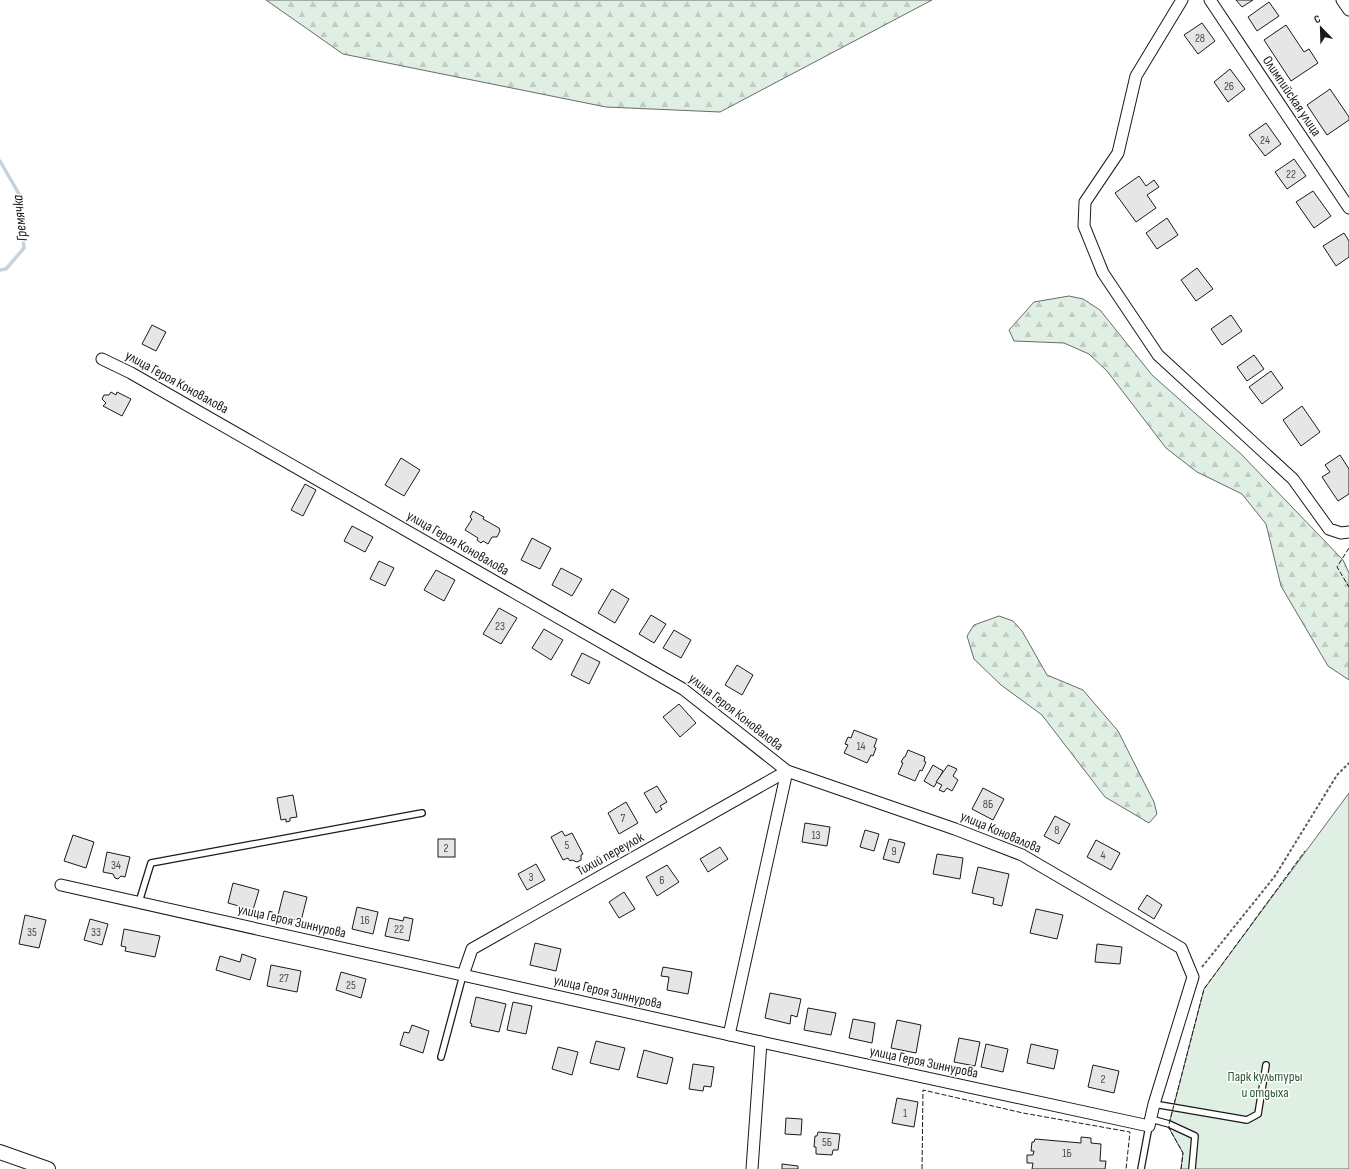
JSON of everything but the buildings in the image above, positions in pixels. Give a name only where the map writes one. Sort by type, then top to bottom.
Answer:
[{"type":"street","points":[[1182,0],[1136,76],[1118,153],[1085,202],[1084,226],[1103,273],[1158,356],[1293,480],[1329,529],[1341,533],[1349,532]]},
{"type":"street","name":"Олимпийская улица","points":[[1210,0],[1349,208]]},
{"type":"street","points":[[1342,0],[1349,10]]},
{"type":"street","name":"улица Героя Коновалова","points":[[102,359],[131,373],[683,689],[787,771]]},
{"type":"street","points":[[729,1035],[787,771]]},
{"type":"street","name":"Тихий переулок","points":[[463,975],[472,949],[787,771]]},
{"type":"street","name":"улица Коновалова","points":[[787,771],[955,829],[1022,854],[1181,948],[1194,977]]},
{"type":"street","name":"улица Героя Зиннурова","points":[[61,885],[761,1042],[1150,1122]]},
{"type":"street","points":[[1150,1122],[1154,1104],[1194,977]]},
{"type":"street","points":[[752,1169],[761,1042]]},
{"type":"street","points":[[0,1152],[48,1169]]},
{"type":"lane","points":[[139,902],[151,863],[422,813]]},
{"type":"lane","points":[[441,1057],[463,975]]},
{"type":"lane","points":[[1154,1104],[1247,1120],[1258,1114],[1266,1065]]},
{"type":"lane","points":[[1141,1169],[1150,1122],[1169,1124],[1195,1136],[1192,1169]]},
{"type":"path","points":[[1194,977],[1275,876],[1337,775],[1349,763]]},
{"type":"green space","points":[[266,0],[932,0],[720,112],[606,107],[343,54]]},
{"type":"green space","points":[[1069,296],[1083,299],[1100,310],[1152,375],[1241,454],[1343,560],[1349,573],[1349,680],[1328,666],[1281,586],[1266,524],[1242,494],[1197,472],[1166,448],[1107,371],[1089,354],[1064,343],[1014,341],[1009,330],[1034,302]]},
{"type":"green space","points":[[999,616],[1013,621],[1022,631],[1047,675],[1083,690],[1118,731],[1154,802],[1157,814],[1149,823],[1105,797],[1042,715],[1001,685],[974,659],[967,636],[974,625]]},
{"type":"green space","name":"Парк культуры и отдыха","points":[[1349,793],[1349,1169],[1181,1169],[1183,1153],[1169,1128],[1169,1124],[1204,989]]},
{"type":"waterway","name":"Гремячка","points":[[0,161],[19,194],[24,248],[6,269],[0,270]]},
{"type":"fence","points":[[1349,548],[1337,567],[1349,587]]},
{"type":"fence","points":[[1181,1169],[1183,1153],[1169,1128],[1169,1124],[1204,989],[1305,851]]},
{"type":"fence","points":[[922,1169],[923,1090],[1023,1113],[1130,1132],[1126,1169]]}]
